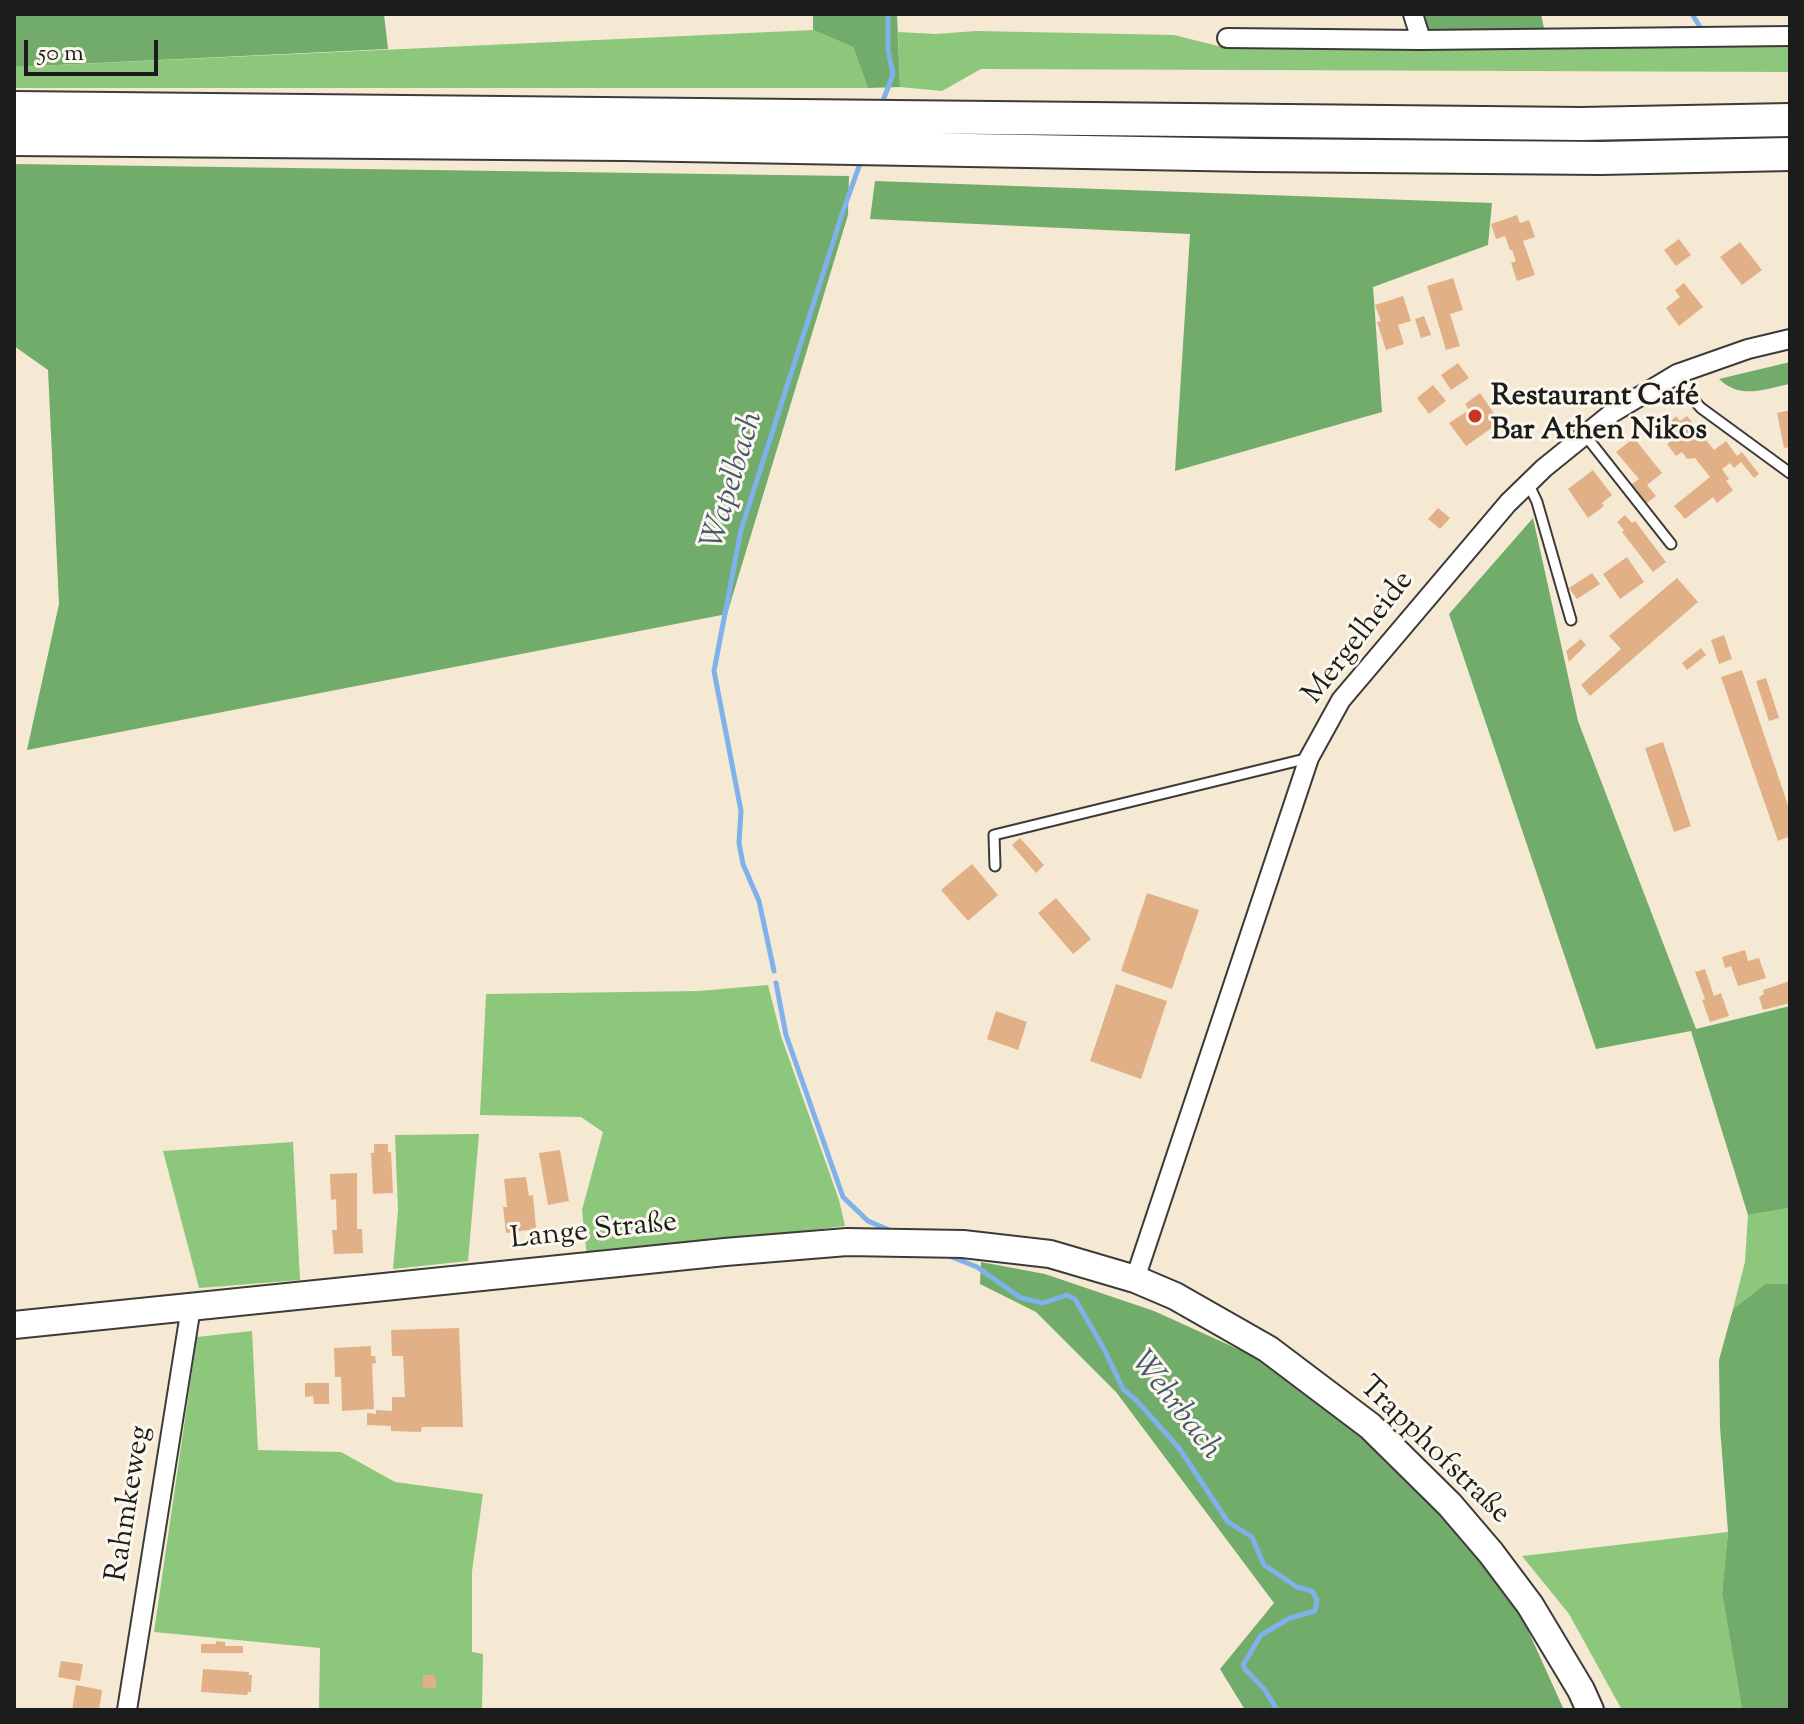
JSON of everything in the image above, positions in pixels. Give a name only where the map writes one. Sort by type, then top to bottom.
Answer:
[{"type":"highway","points":[[14,108],[1581,124],[1790,120]]},
{"type":"highway","points":[[14,139],[576,143],[1601,158],[1790,154]]},
{"type":"street","points":[[1413,14],[1421,40]]},
{"type":"street","points":[[1227,38],[1421,40],[1790,36]]},
{"type":"street","name":"Mergelheide","points":[[1135,1279],[1309,758],[1341,700],[1508,503],[1612,413],[1673,377],[1748,349],[1790,339]]},
{"type":"street","name":"Lange Straße","points":[[14,1325],[847,1242],[963,1244],[1050,1254],[1135,1279],[1175,1296]]},
{"type":"street","name":"Trapphofstraße","points":[[1175,1296],[1268,1349],[1370,1426],[1450,1505],[1530,1605],[1590,1710]]},
{"type":"street","name":"Rahmkeweg","points":[[127,1710],[191,1307]]},
{"type":"lane","points":[[1673,377],[1701,408],[1790,473]]},
{"type":"lane","points":[[1585,435],[1671,544]]},
{"type":"lane","points":[[1528,483],[1537,502],[1571,620]]},
{"type":"lane","points":[[995,866],[994,835],[1309,758]]},
{"type":"green space","points":[[14,14],[384,14],[388,49],[14,67]]},
{"type":"green space","points":[[813,14],[897,14],[900,87],[868,88],[853,47],[813,30]]},
{"type":"green space","points":[[1419,14],[1541,14],[1545,33],[1440,36],[1425,29]]},
{"type":"green space","points":[[813,30],[853,47],[868,88],[14,88],[14,67]]},
{"type":"green space","points":[[976,31],[1174,35],[1218,46],[1790,44],[1790,72],[981,69],[942,91],[900,87],[898,32],[936,34]]},
{"type":"green space","points":[[14,164],[849,176],[848,215],[727,614],[27,750],[59,604],[48,370],[14,346]]},
{"type":"green space","points":[[875,181],[1492,203],[1488,245],[1373,287],[1382,412],[1175,471],[1190,234],[870,219]]},
{"type":"green space","points":[[1790,362],[1790,384],[1744,391],[1719,379]]},
{"type":"green space","points":[[1533,518],[1578,721],[1696,1029],[1790,1006],[1790,1208],[1748,1215],[1691,1031],[1596,1049],[1449,614]]},
{"type":"green space","points":[[768,985],[781,1036],[839,1200],[845,1226],[587,1257],[582,1210],[603,1132],[581,1117],[480,1115],[486,994],[699,991]]},
{"type":"green space","points":[[479,1134],[468,1261],[393,1269],[398,1210],[395,1135]]},
{"type":"green space","points":[[293,1142],[300,1280],[199,1288],[163,1151]]},
{"type":"green space","points":[[1790,1208],[1790,1284],[1765,1284],[1733,1309],[1745,1262],[1748,1215]]},
{"type":"green space","points":[[981,1262],[1045,1274],[1154,1311],[1260,1359],[1361,1435],[1443,1513],[1484,1560],[1522,1617],[1564,1710],[1245,1710],[1220,1669],[1274,1603],[1116,1392],[1036,1312],[980,1284]]},
{"type":"green space","points":[[1765,1284],[1790,1284],[1790,1710],[1742,1710],[1722,1593],[1728,1532],[1720,1427],[1719,1360],[1733,1309]]},
{"type":"green space","points":[[252,1331],[258,1450],[341,1452],[395,1482],[483,1494],[472,1571],[472,1652],[483,1654],[482,1710],[319,1710],[320,1648],[154,1632],[197,1337]]},
{"type":"green space","points":[[1728,1532],[1722,1593],[1742,1710],[1622,1710],[1569,1614],[1522,1556]]},
{"type":"building","points":[[1517,215],[1520,223],[1529,220],[1535,237],[1523,241],[1535,275],[1517,281],[1511,263],[1516,261],[1512,250],[1505,236],[1496,239],[1491,224]]},
{"type":"building","points":[[1679,239],[1691,255],[1676,266],[1664,250]]},
{"type":"building","points":[[1740,242],[1762,270],[1742,285],[1720,257]]},
{"type":"building","points":[[1453,278],[1463,310],[1450,314],[1460,346],[1446,350],[1427,286]]},
{"type":"building","points":[[1684,283],[1703,307],[1679,326],[1666,308],[1680,297],[1675,290]]},
{"type":"building","points":[[1403,296],[1411,321],[1398,325],[1404,344],[1386,350],[1375,305]]},
{"type":"building","points":[[1424,316],[1431,335],[1421,338],[1415,319]]},
{"type":"building","points":[[1458,363],[1469,378],[1451,390],[1441,375]]},
{"type":"building","points":[[1433,385],[1446,401],[1429,414],[1417,398]]},
{"type":"building","points":[[1480,393],[1500,422],[1466,446],[1449,423],[1469,410],[1465,404]]},
{"type":"building","points":[[1790,410],[1790,447],[1784,448],[1777,413]]},
{"type":"building","points":[[1676,416],[1680,421],[1687,416],[1714,450],[1726,441],[1737,456],[1742,452],[1759,474],[1754,478],[1741,462],[1734,468],[1730,463],[1722,469],[1733,490],[1717,503],[1713,497],[1685,519],[1674,506],[1710,477],[1695,458],[1687,459],[1682,452],[1676,456],[1667,444],[1672,440],[1666,432],[1672,427],[1669,423]]},
{"type":"building","points":[[1634,438],[1662,473],[1647,485],[1656,496],[1644,505],[1629,486],[1639,479],[1616,452]]},
{"type":"building","points":[[1593,470],[1612,495],[1602,503],[1604,506],[1588,518],[1568,489]]},
{"type":"building","points":[[1438,508],[1450,518],[1440,529],[1428,519]]},
{"type":"building","points":[[1625,515],[1632,523],[1635,521],[1666,562],[1653,572],[1617,522]]},
{"type":"building","points":[[1627,557],[1644,582],[1620,599],[1603,574]]},
{"type":"building","points":[[1592,573],[1600,584],[1577,599],[1569,588]]},
{"type":"building","points":[[1677,578],[1698,602],[1590,696],[1581,685],[1621,649],[1609,636]]},
{"type":"building","points":[[1724,635],[1732,659],[1719,664],[1711,640]]},
{"type":"building","points":[[1581,639],[1586,645],[1569,662],[1566,651]]},
{"type":"building","points":[[1701,648],[1706,655],[1687,670],[1682,663]]},
{"type":"building","points":[[1742,670],[1790,811],[1790,836],[1778,841],[1721,677]]},
{"type":"building","points":[[1766,678],[1779,718],[1769,721],[1756,681]]},
{"type":"building","points":[[1663,742],[1691,826],[1674,832],[1645,748]]},
{"type":"building","points":[[1020,838],[1044,865],[1036,873],[1012,845]]},
{"type":"building","points":[[972,864],[998,895],[968,921],[941,890]]},
{"type":"building","points":[[1147,893],[1199,910],[1172,989],[1121,971]]},
{"type":"building","points":[[1056,898],[1091,939],[1073,954],[1038,913]]},
{"type":"building","points":[[1745,950],[1748,961],[1759,958],[1766,978],[1738,986],[1731,966],[1725,968],[1722,957]]},
{"type":"building","points":[[1705,969],[1714,996],[1721,993],[1729,1016],[1710,1022],[1695,972]]},
{"type":"building","points":[[1790,981],[1790,1003],[1763,1010],[1759,997],[1764,994],[1763,990]]},
{"type":"building","points":[[1116,984],[1167,1001],[1141,1079],[1090,1061]]},
{"type":"building","points":[[996,1011],[1027,1022],[1018,1050],[987,1039]]},
{"type":"building","points":[[374,1144],[388,1144],[393,1193],[373,1194],[371,1153],[374,1153]]},
{"type":"building","points":[[560,1150],[569,1201],[548,1205],[539,1153]]},
{"type":"building","points":[[357,1173],[357,1229],[362,1229],[363,1253],[334,1254],[332,1230],[337,1230],[336,1199],[331,1200],[330,1174]]},
{"type":"building","points":[[526,1177],[529,1196],[533,1195],[536,1229],[506,1233],[504,1179]]},
{"type":"building","points":[[459,1328],[463,1427],[422,1427],[421,1432],[391,1431],[391,1426],[367,1425],[367,1413],[392,1411],[392,1397],[405,1397],[403,1356],[392,1356],[391,1330]]},
{"type":"building","points":[[371,1346],[371,1356],[375,1356],[376,1363],[372,1364],[374,1409],[342,1411],[341,1377],[335,1377],[334,1348]]},
{"type":"building","points":[[305,1383],[329,1383],[329,1404],[314,1404],[313,1396],[305,1397]]},
{"type":"building","points":[[216,1641],[225,1642],[225,1646],[243,1646],[243,1653],[201,1653],[201,1644],[216,1644]]},
{"type":"building","points":[[61,1661],[83,1664],[80,1681],[58,1677]]},
{"type":"building","points":[[203,1669],[249,1672],[252,1675],[251,1692],[247,1695],[201,1692]]},
{"type":"building","points":[[423,1675],[435,1675],[436,1688],[423,1688]]},
{"type":"building","points":[[76,1685],[102,1690],[99,1710],[72,1710]]},
{"type":"waterway","name":"Wapelbach","points":[[881,106],[893,74],[888,50],[888,14]]},
{"type":"waterway","points":[[1692,14],[1700,27]]},
{"type":"waterway","name":"Wapelbach","points":[[774,971],[759,901],[743,864],[739,843],[741,811],[714,671],[741,530],[861,161]]},
{"type":"waterway","name":"Wapelbach","points":[[776,983],[786,1035],[843,1197],[868,1221],[894,1232]]},
{"type":"waterway","name":"Wehrbach","points":[[947,1255],[977,1267],[1021,1298],[1043,1303],[1067,1295],[1075,1299],[1123,1389],[1179,1448],[1228,1522],[1252,1537],[1264,1565],[1297,1587],[1312,1591],[1317,1600],[1315,1611],[1290,1618],[1261,1635],[1243,1665],[1265,1690],[1277,1710]]},
{"type":"place","name":"Restaurant Café Bar Athen Nikos","points":[[1475,416]]}]
